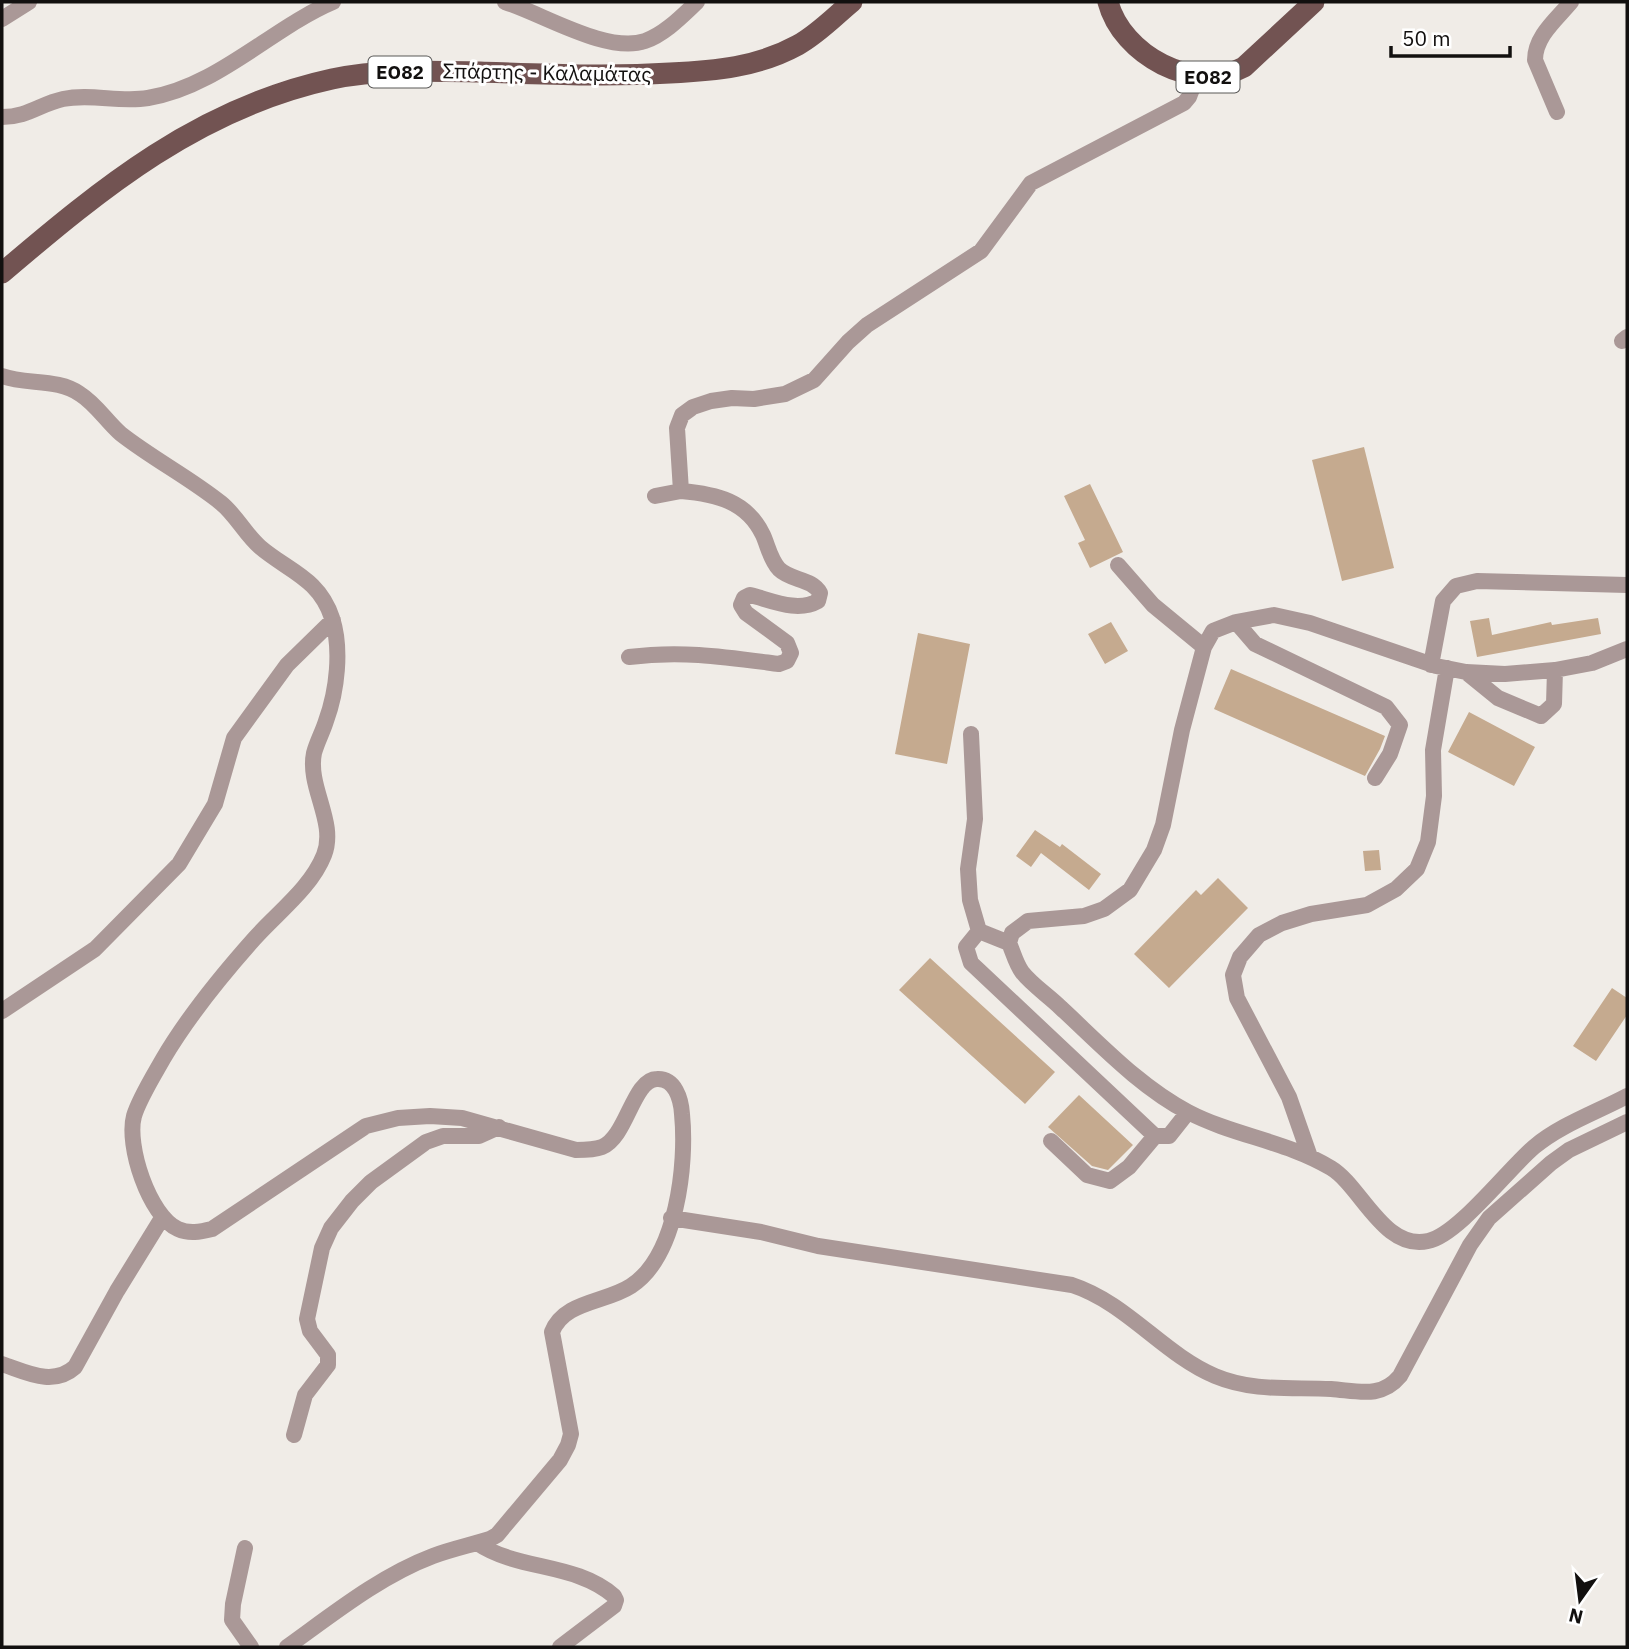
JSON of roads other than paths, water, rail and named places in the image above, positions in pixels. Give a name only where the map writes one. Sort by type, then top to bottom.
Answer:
[{"type":"main road","name":"ΕΟ82","points":[[1108,2],[1115,22],[1136,48],[1164,64],[1197,76],[1230,74],[1244,67],[1314,2]]},
{"type":"main road","name":"Σπάρτης - Καλαμάτας","points":[[2,272],[77,209],[122,176],[209,121],[275,94],[333,79],[378,73],[423,71],[586,75],[713,71],[743,66],[801,44],[842,5]]},
{"type":"street","points":[[2,19],[29,2]]},
{"type":"street","points":[[2,117],[26,114],[60,99],[149,98],[184,87],[233,63],[333,2]]},
{"type":"street","points":[[505,2],[592,38],[618,43],[644,41],[672,25],[697,2]]},
{"type":"street","points":[[1557,112],[1535,60],[1535,51],[1538,42],[1572,2]]},
{"type":"street","points":[[681,491],[677,428],[682,415],[692,407],[711,401],[785,394],[814,380],[867,325],[981,251],[1031,183],[1184,103],[1197,76]]},
{"type":"street","points":[[2,376],[67,387],[81,394],[111,426],[224,505],[260,547],[309,580],[325,601],[333,620],[337,644],[333,695],[314,754],[313,772],[327,830],[326,852],[315,874],[253,940],[188,1023],[164,1058],[134,1115],[132,1138],[137,1159],[152,1202],[162,1218],[178,1229],[196,1233],[212,1229],[366,1126],[398,1118],[462,1118],[576,1150],[604,1146],[616,1137],[646,1084],[654,1079],[665,1080],[676,1089],[682,1105],[682,1174],[661,1250],[651,1269],[623,1290],[565,1312],[556,1321],[552,1332],[571,1434],[560,1460],[497,1535],[432,1557],[395,1574],[347,1603],[287,1647]]},
{"type":"street","points":[[629,657],[666,653],[700,654],[779,664],[788,661],[791,653],[787,643],[746,613],[741,606],[744,598],[750,595],[786,604],[809,606],[818,601],[820,593],[816,585],[780,570],[754,519],[743,508],[725,498],[704,493],[681,491],[655,496]]},
{"type":"street","points":[[1118,565],[1153,605],[1204,647]]},
{"type":"street","points":[[1310,1157],[1289,1097],[1237,998],[1233,975],[1240,957],[1259,935],[1282,923],[1311,914],[1367,905],[1396,889],[1417,869],[1428,842],[1434,796],[1433,750],[1443,601],[1456,586],[1477,581],[1627,585]]},
{"type":"street","points":[[1627,649],[1592,663],[1555,670],[1505,674],[1466,672],[1439,666],[1310,623],[1274,615],[1236,622],[1213,631],[1204,647],[1182,730],[1163,825],[1154,850],[1130,890],[1104,909],[1084,916],[1028,921],[1012,933],[1009,943],[1022,971],[1079,1025],[1158,1093],[1188,1112],[1231,1130],[1290,1147],[1333,1169],[1387,1229],[1408,1240],[1426,1242],[1438,1237],[1461,1219],[1535,1146],[1627,1097]]},
{"type":"street","points":[[2,1011],[95,948],[178,864],[215,803],[234,738],[287,665],[333,620]]},
{"type":"street","points":[[1236,622],[1255,645],[1386,707],[1400,725],[1390,754],[1374,778]]},
{"type":"street","points":[[1466,672],[1498,698],[1541,716],[1554,704],[1555,670]]},
{"type":"street","points":[[971,734],[975,819],[968,869],[970,900],[979,931]]},
{"type":"street","points":[[979,931],[1009,943]]},
{"type":"street","points":[[979,931],[966,947],[971,963],[1155,1136],[1169,1136],[1188,1112]]},
{"type":"street","points":[[1059,1046],[1079,1025]]},
{"type":"street","points":[[671,1218],[761,1233],[818,1246],[1072,1285],[1115,1305],[1181,1355],[1214,1376],[1270,1388],[1376,1392],[1392,1385],[1400,1376],[1470,1245],[1489,1218],[1569,1150],[1627,1122]]},
{"type":"street","points":[[294,1435],[305,1395],[328,1365],[328,1355],[310,1331],[307,1319],[322,1248],[331,1228],[371,1182],[426,1142],[443,1136],[479,1136],[499,1127]]},
{"type":"street","points":[[1051,1141],[1087,1175],[1110,1181],[1129,1167],[1155,1136]]},
{"type":"street","points":[[2,1364],[40,1377],[57,1378],[75,1367],[162,1218]]},
{"type":"street","points":[[477,1543],[492,1553],[587,1578],[614,1596],[614,1606],[561,1647]]},
{"type":"street","points":[[245,1548],[232,1620],[251,1647]]}]
